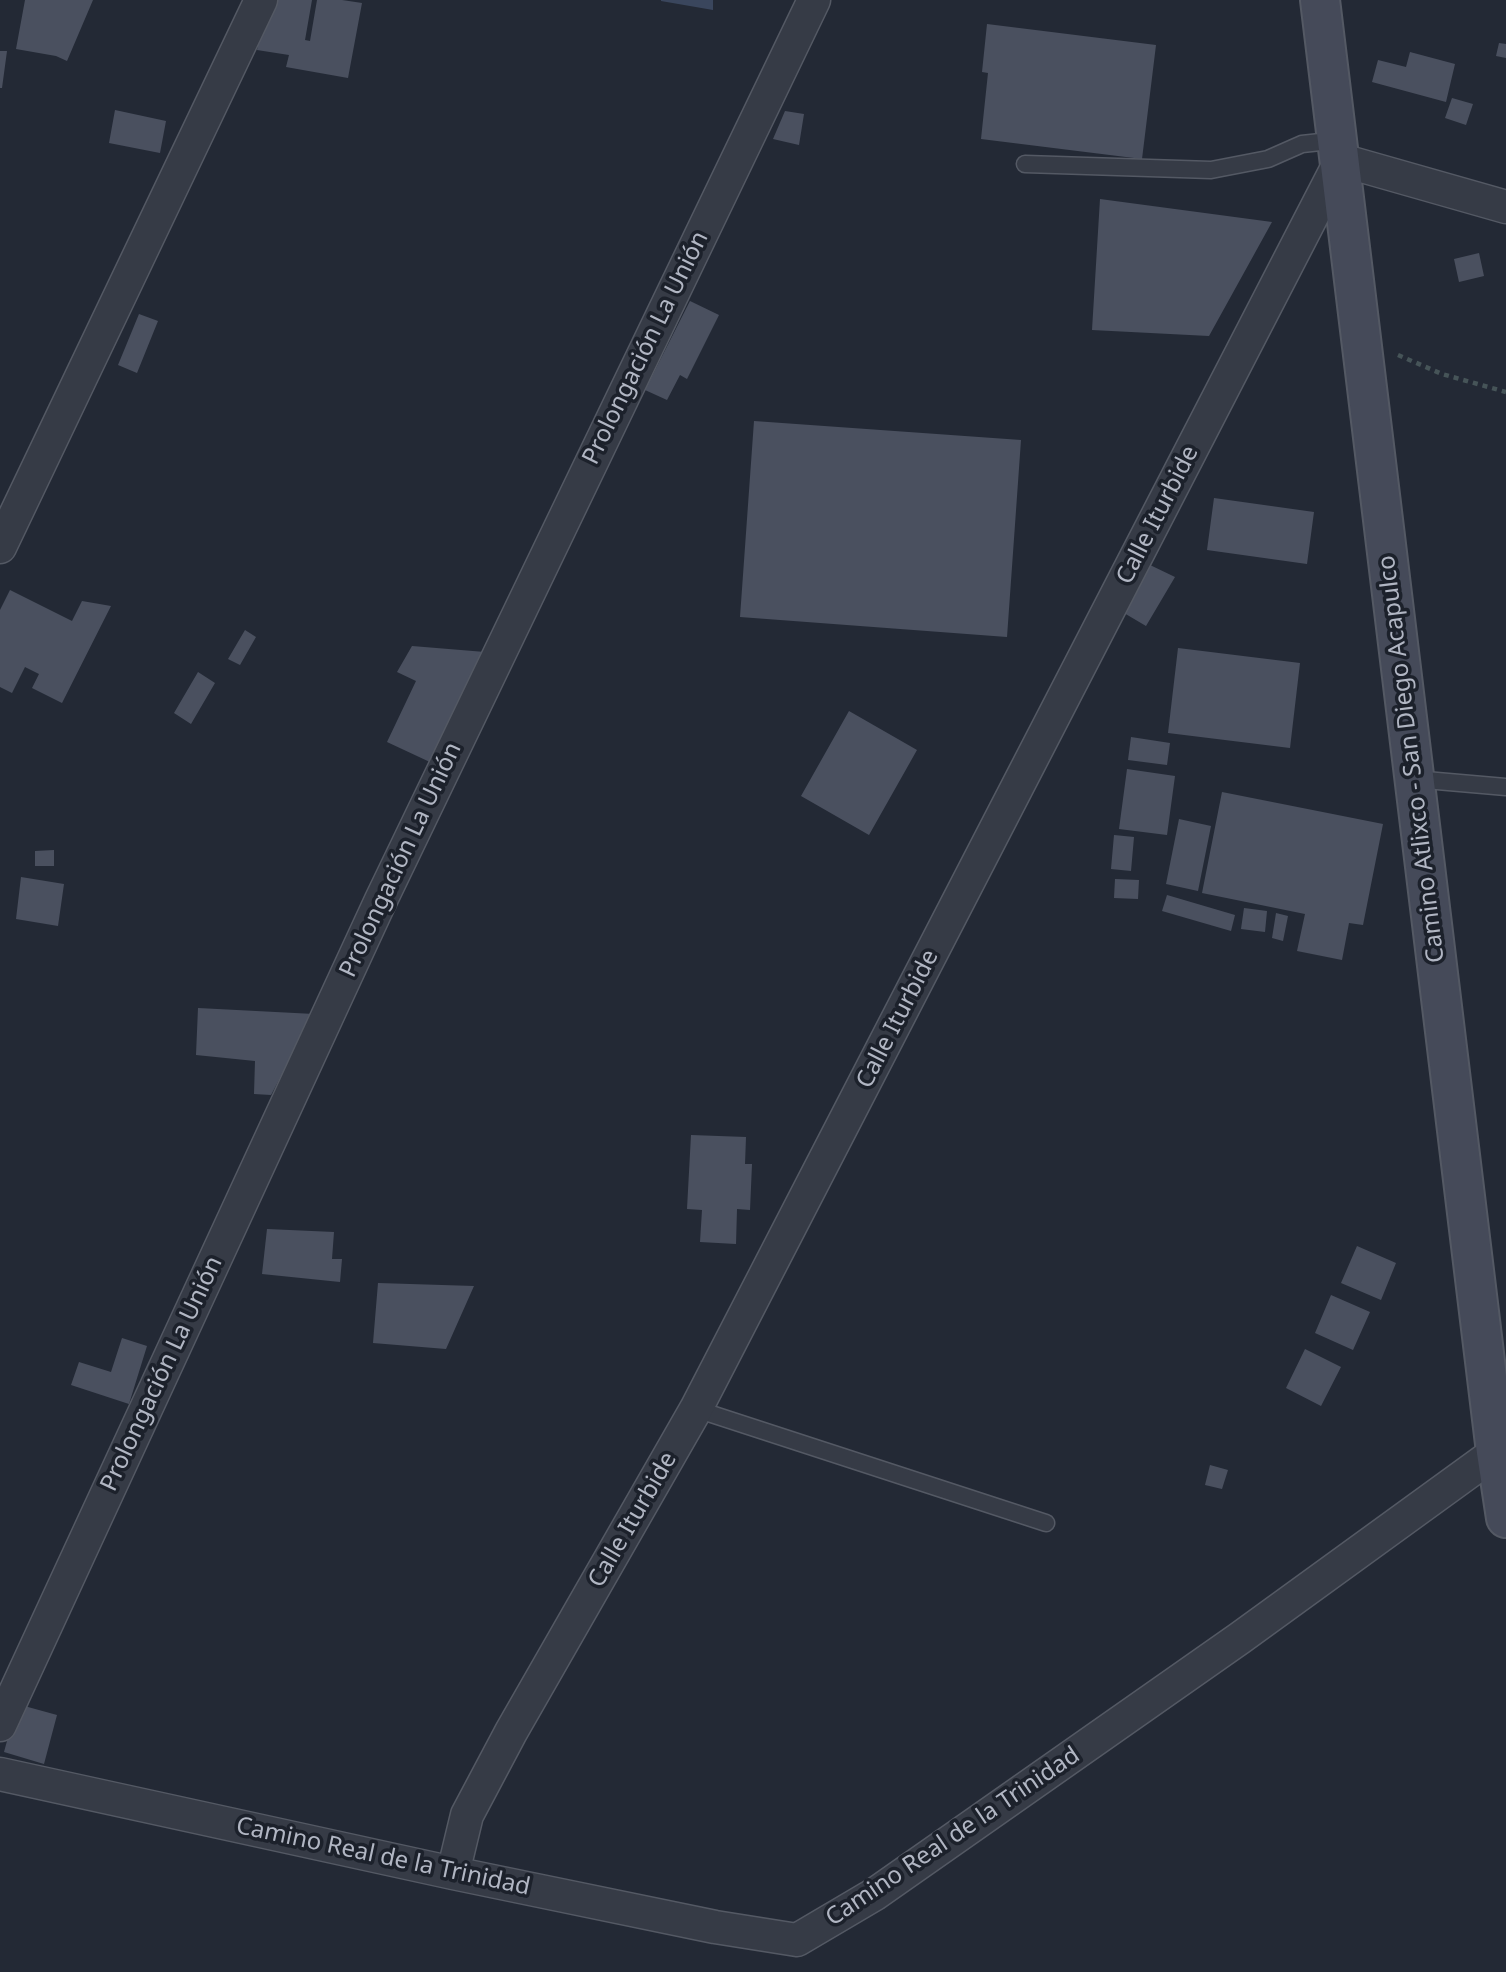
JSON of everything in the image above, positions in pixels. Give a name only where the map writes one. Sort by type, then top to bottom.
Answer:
[{"type":"street","points":[[0,547],[261,0]]},
{"type":"street","name":"Prolongación La Unión","points":[[0,1725],[380,900],[814,0]]},
{"type":"street","name":"Camino Atlixco - San Diego Acapulco","points":[[1320,0],[1414,779],[1501,1449],[1506,1518]]},
{"type":"street","points":[[1340,150],[1506,207]]},
{"type":"street","name":"Calle Iturbide","points":[[453,1873],[467,1815],[511,1732],[696,1409],[1340,150]]},
{"type":"street","name":"Camino Real de la Trinidad","points":[[0,1773],[453,1873],[715,1927],[796,1940],[876,1894],[1240,1638],[1501,1449]]},
{"type":"lane","points":[[1025,164],[1211,170],[1268,159],[1302,144],[1340,150]]},
{"type":"lane","points":[[1414,779],[1506,787]]},
{"type":"lane","points":[[696,1409],[1046,1524]]},
{"type":"path","points":[[1362,341],[1442,374],[1506,392]]},
{"type":"water","points":[[713,0],[713,10],[661,1]]},
{"type":"building","points":[[25,0],[93,0],[67,61],[56,56],[16,49]]},
{"type":"building","points":[[267,0],[312,0],[305,40],[310,41],[317,0],[362,3],[348,78],[286,67],[289,55],[257,50]]},
{"type":"building","points":[[987,24],[1156,45],[1142,159],[981,139],[988,73],[982,72]]},
{"type":"building","points":[[1499,43],[1506,44],[1506,58],[1496,56]]},
{"type":"building","points":[[0,51],[7,51],[2,88],[0,88]]},
{"type":"building","points":[[1410,52],[1455,64],[1446,102],[1372,82],[1378,60],[1406,67]]},
{"type":"building","points":[[1452,98],[1473,104],[1466,125],[1445,118]]},
{"type":"building","points":[[115,110],[166,121],[160,153],[109,143]]},
{"type":"building","points":[[785,111],[804,114],[799,145],[773,139]]},
{"type":"building","points":[[1100,199],[1272,222],[1209,336],[1092,330]]},
{"type":"building","points":[[1479,253],[1484,276],[1459,282],[1454,259]]},
{"type":"building","points":[[690,301],[719,315],[687,379],[680,375],[667,400],[645,390]]},
{"type":"building","points":[[139,314],[158,321],[137,373],[118,365]]},
{"type":"building","points":[[754,421],[1021,440],[1007,637],[740,617]]},
{"type":"building","points":[[1214,498],[1314,512],[1307,564],[1207,550]]},
{"type":"building","points":[[1150,565],[1175,577],[1146,626],[1124,613]]},
{"type":"building","points":[[10,590],[72,621],[82,601],[111,606],[62,703],[32,688],[39,674],[25,667],[12,693],[0,687],[0,610]]},
{"type":"building","points":[[245,630],[256,637],[240,665],[228,659]]},
{"type":"building","points":[[412,646],[485,652],[432,763],[387,742],[416,681],[397,672]]},
{"type":"building","points":[[1178,648],[1300,663],[1290,748],[1168,733]]},
{"type":"building","points":[[198,672],[215,683],[191,724],[174,713]]},
{"type":"building","points":[[849,711],[917,750],[869,835],[801,796]]},
{"type":"building","points":[[1131,737],[1170,743],[1167,765],[1128,760]]},
{"type":"building","points":[[1127,769],[1175,776],[1167,835],[1119,829]]},
{"type":"building","points":[[1222,792],[1383,824],[1363,925],[1349,923],[1342,960],[1297,951],[1305,914],[1202,893]]},
{"type":"building","points":[[1179,819],[1211,826],[1198,891],[1166,884]]},
{"type":"building","points":[[1114,835],[1134,837],[1131,871],[1111,869]]},
{"type":"building","points":[[54,850],[54,866],[35,866],[35,851]]},
{"type":"building","points":[[21,877],[64,884],[58,926],[16,919]]},
{"type":"building","points":[[1115,879],[1139,880],[1138,899],[1114,898]]},
{"type":"building","points":[[1167,895],[1235,915],[1231,931],[1162,911]]},
{"type":"building","points":[[1244,908],[1267,911],[1265,932],[1241,929]]},
{"type":"building","points":[[1276,913],[1288,916],[1283,941],[1272,938]]},
{"type":"building","points":[[198,1008],[314,1014],[271,1095],[254,1094],[255,1061],[196,1055]]},
{"type":"building","points":[[691,1135],[746,1137],[745,1164],[752,1164],[750,1210],[737,1209],[736,1244],[700,1242],[702,1210],[687,1209]]},
{"type":"building","points":[[267,1229],[334,1232],[332,1259],[342,1259],[340,1282],[262,1274]]},
{"type":"building","points":[[1357,1246],[1396,1263],[1381,1300],[1341,1283]]},
{"type":"building","points":[[378,1283],[474,1286],[446,1349],[373,1343]]},
{"type":"building","points":[[1331,1295],[1370,1312],[1353,1350],[1315,1333]]},
{"type":"building","points":[[122,1338],[147,1346],[129,1404],[71,1385],[79,1362],[111,1372]]},
{"type":"building","points":[[1305,1349],[1341,1367],[1321,1406],[1286,1388]]},
{"type":"building","points":[[1210,1465],[1228,1470],[1222,1489],[1205,1485]]},
{"type":"building","points":[[17,1704],[57,1715],[44,1764],[4,1752]]}]
